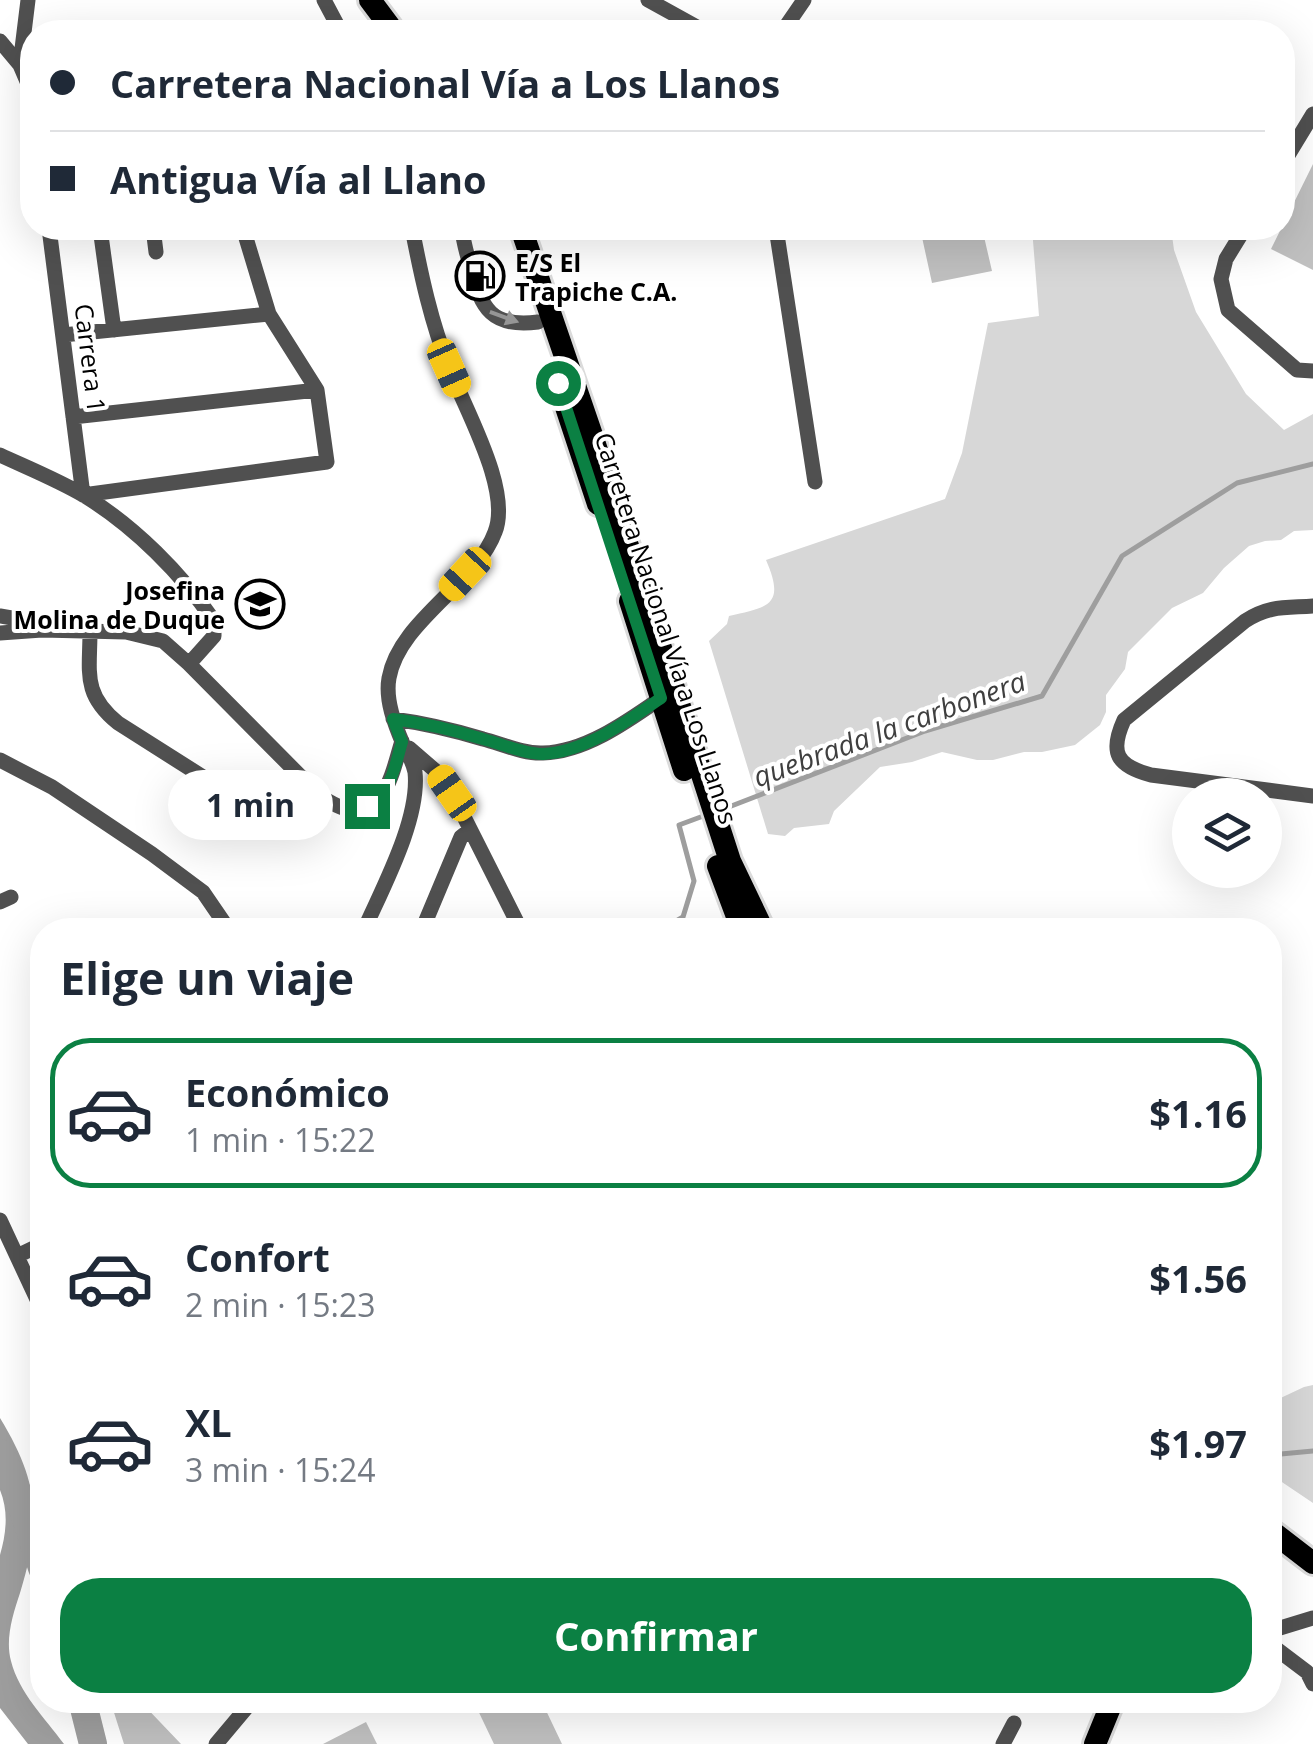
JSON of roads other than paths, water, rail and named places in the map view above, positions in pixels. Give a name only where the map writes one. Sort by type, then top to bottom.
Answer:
[{"type":"highway","name":"Carretera Nacional Vía a Los Llanos","points":[[509,240],[700,816],[738,918]]},
{"type":"highway","name":"Carretera Nacional Vía a Los Llanos","points":[[525,240],[730,860],[757,918]]},
{"type":"highway","points":[[1282,1539],[1313,1563]]},
{"type":"highway","points":[[1094,1744],[1107,1713]]},
{"type":"street","points":[[648,0],[684,20]]},
{"type":"street","points":[[0,41],[20,65]]},
{"type":"street","points":[[1295,144],[1313,114]]},
{"type":"street","name":"Carrera 1","points":[[51,240],[83,495]]},
{"type":"street","points":[[102,240],[114,330]]},
{"type":"street","points":[[154,240],[156,252]]},
{"type":"street","points":[[83,495],[327,462],[317,390],[269,314],[247,240]]},
{"type":"street","points":[[369,918],[402,843],[415,793],[414,768],[393,719],[389,677],[400,650],[482,556],[496,531],[499,508],[478,432],[449,368],[428,302],[415,240]]},
{"type":"street","points":[[463,240],[486,310],[496,318],[512,322],[538,322]]},
{"type":"street","points":[[778,240],[815,482]]},
{"type":"street","points":[[1238,240],[1220,279],[1228,310],[1296,370],[1313,371]]},
{"type":"street","points":[[63,335],[269,314]]},
{"type":"street","points":[[73,417],[317,390]]},
{"type":"street","points":[[0,456],[83,495],[118,519],[176,574],[214,622],[214,636],[189,664]]},
{"type":"street","points":[[1313,606],[1261,611],[1246,621],[1124,720],[1116,744],[1121,762],[1129,770],[1313,796]]},
{"type":"street","points":[[0,616],[29,621],[42,630]]},
{"type":"street","points":[[90,631],[90,687],[101,707],[118,723],[232,796]]},
{"type":"street","points":[[0,633],[126,632],[163,640],[321,797],[343,808],[367,806],[384,794],[402,742]]},
{"type":"street","points":[[393,719],[426,723],[539,754],[559,752],[590,741],[661,698]]},
{"type":"street","points":[[402,742],[438,773],[452,793],[514,918]]},
{"type":"street","points":[[0,760],[52,788],[152,854],[202,892],[220,918]]},
{"type":"street","points":[[427,918],[460,837],[470,830]]},
{"type":"street","points":[[0,1220],[30,1285]]},
{"type":"street","points":[[16,1256],[30,1250]]},
{"type":"street","points":[[1282,1627],[1313,1618]]},
{"type":"street","points":[[1282,1653],[1306,1672],[1313,1684]]},
{"type":"street","points":[[216,1744],[241,1713]]},
{"type":"street","points":[[1003,1744],[1014,1723]]},
{"type":"street","points":[[230,1727],[240,1744]]},
{"type":"waterway","name":"quebrada la carbonera","points":[[721,810],[925,731],[1042,696],[1122,556],[1237,483],[1313,464]]},
{"type":"waterway","name":"quebrada la carbonera","points":[[681,918],[694,881],[679,825],[706,815]]},
{"type":"waterway","points":[[1282,1454],[1313,1451]]},
{"type":"waterway","points":[[0,1453],[30,1531]]},
{"type":"waterway","points":[[85,1713],[93,1744]]},
{"type":"place","name":"E/S El Trapiche C.A.","points":[[480,276]]},
{"type":"place","name":"Josefina Molina de Duque","points":[[260,604]]}]
